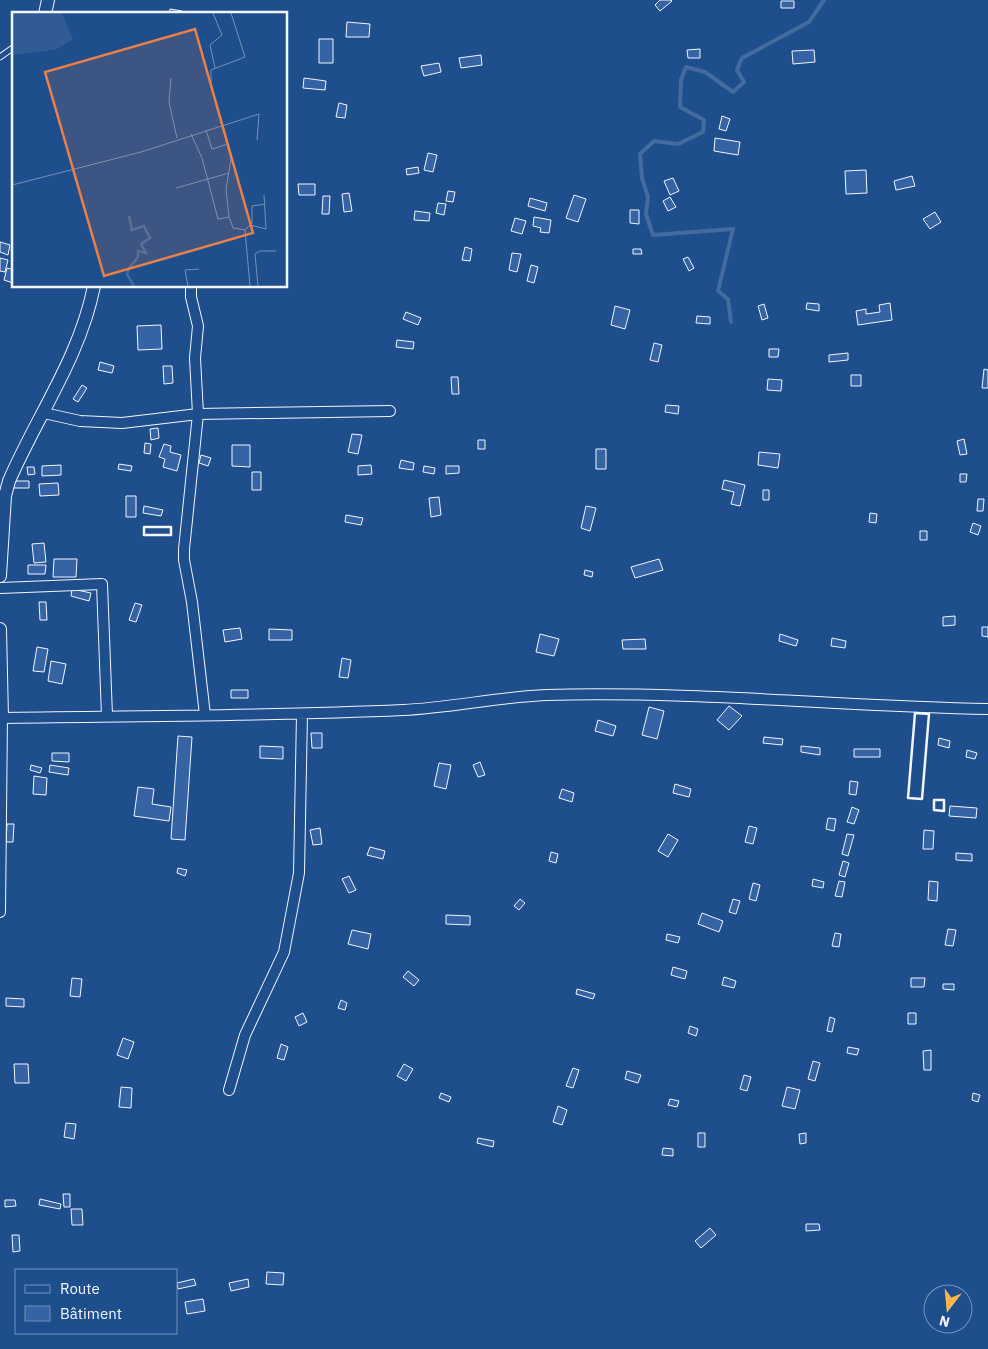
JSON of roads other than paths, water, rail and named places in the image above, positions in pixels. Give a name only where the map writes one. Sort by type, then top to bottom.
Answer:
[{"type":"street","points":[[0,576],[5,496],[14,470],[72,356],[87,317],[94,288]]},
{"type":"street","points":[[191,288],[191,297],[198,326],[195,358],[198,414],[184,560],[192,602],[205,715]]},
{"type":"street","points":[[44,413],[80,421],[122,424],[198,414],[390,411]]},
{"type":"street","points":[[0,588],[102,584],[108,716]]},
{"type":"street","points":[[0,629],[0,912]]},
{"type":"street","points":[[1,718],[302,714],[407,710],[544,695],[698,695],[910,707],[988,709]]},
{"type":"street","points":[[229,1090],[245,1035],[284,952],[299,874],[302,714]]},
{"type":"waterway","points":[[731,322],[728,299],[718,291],[733,229],[653,235],[646,214],[648,197],[642,178],[640,154],[654,141],[678,144],[703,132],[704,120],[680,107],[681,80],[686,67],[705,72],[733,92],[744,82],[737,70],[742,58],[809,22],[824,0]]}]
